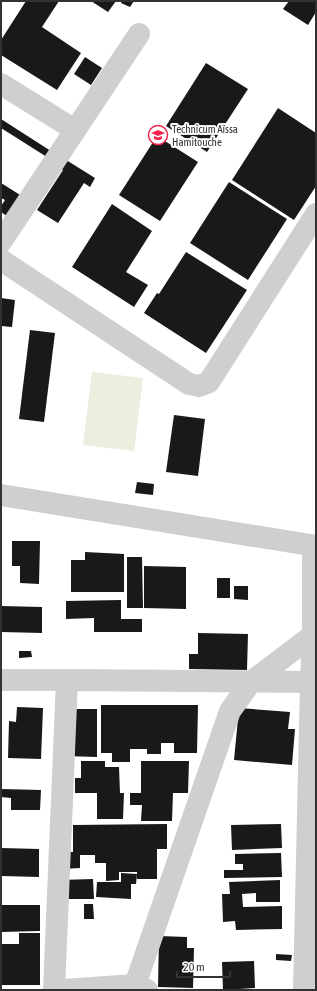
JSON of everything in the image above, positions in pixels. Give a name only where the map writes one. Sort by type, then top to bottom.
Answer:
[{"type":"street","points":[[1,242],[139,34]]},
{"type":"street","points":[[1,84],[75,130]]},
{"type":"street","points":[[1,260],[189,384],[199,386],[209,382],[316,214]]},
{"type":"street","points":[[1,495],[315,546],[313,682],[304,990]]},
{"type":"street","points":[[64,990],[128,988],[230,711],[250,682],[314,634]]},
{"type":"street","points":[[1,680],[313,682]]},
{"type":"street","points":[[54,990],[67,680]]},
{"type":"green space","points":[[92,372],[143,378],[134,451],[83,445]]},
{"type":"building","points":[[26,1],[59,1],[42,27],[81,53],[57,90],[1,55],[1,40]]},
{"type":"building","points":[[91,1],[116,1],[108,12]]},
{"type":"building","points":[[122,1],[134,1],[130,7],[121,3]]},
{"type":"building","points":[[289,1],[316,1],[316,12],[308,25],[283,9]]},
{"type":"building","points":[[85,57],[102,68],[91,85],[74,74]]},
{"type":"building","points":[[206,63],[248,89],[207,152],[166,126]]},
{"type":"building","points":[[278,108],[316,133],[316,186],[294,220],[232,180]]},
{"type":"building","points":[[1,119],[54,153],[50,159],[1,128]]},
{"type":"building","points":[[157,136],[198,162],[160,221],[119,195]]},
{"type":"building","points":[[63,158],[95,178],[90,187],[84,183],[58,223],[37,210],[63,170],[58,167]]},
{"type":"building","points":[[229,182],[287,219],[248,280],[190,243]]},
{"type":"building","points":[[1,183],[25,198],[11,219],[1,212],[1,206],[5,200],[1,198]]},
{"type":"building","points":[[112,204],[152,231],[126,272],[148,285],[134,307],[72,267]]},
{"type":"building","points":[[186,252],[247,290],[206,353],[144,313],[157,293],[159,294]]},
{"type":"building","points":[[1,298],[15,300],[12,327],[1,326]]},
{"type":"building","points":[[30,330],[55,333],[44,422],[19,419]]},
{"type":"building","points":[[174,415],[205,419],[198,476],[166,472]]},
{"type":"building","points":[[137,482],[154,484],[153,495],[135,493]]},
{"type":"building","points":[[12,541],[40,541],[39,584],[20,583],[20,566],[12,566]]},
{"type":"building","points":[[85,552],[124,554],[124,592],[71,592],[71,560],[85,560]]},
{"type":"building","points":[[127,557],[142,557],[143,608],[127,608]]},
{"type":"building","points":[[144,566],[186,567],[186,609],[144,608]]},
{"type":"building","points":[[217,578],[230,578],[230,598],[217,598]]},
{"type":"building","points":[[234,586],[248,586],[248,600],[234,599]]},
{"type":"building","points":[[121,600],[121,619],[142,619],[142,632],[94,632],[94,618],[66,619],[66,601]]},
{"type":"building","points":[[1,606],[42,607],[42,633],[1,632]]},
{"type":"building","points":[[198,633],[248,634],[247,670],[189,669],[189,654],[198,654]]},
{"type":"building","points":[[19,651],[31,651],[32,657],[19,658]]},
{"type":"building","points":[[101,705],[198,705],[197,753],[174,753],[174,743],[161,743],[161,754],[147,754],[147,749],[130,749],[130,762],[112,762],[112,753],[101,753]]},
{"type":"building","points":[[17,707],[43,708],[41,759],[8,758],[9,721],[16,722]]},
{"type":"building","points":[[239,708],[290,712],[288,729],[295,729],[292,765],[234,760]]},
{"type":"building","points":[[65,709],[97,709],[97,757],[64,756]]},
{"type":"building","points":[[81,761],[105,761],[105,767],[119,767],[120,793],[124,793],[123,819],[97,819],[97,793],[75,793],[75,778],[81,778]]},
{"type":"building","points":[[141,761],[189,761],[188,793],[173,793],[172,821],[141,821],[142,805],[130,805],[130,793],[141,793]]},
{"type":"building","points":[[1,789],[41,790],[40,810],[11,810],[11,798],[1,797]]},
{"type":"building","points":[[167,824],[167,849],[157,849],[157,879],[137,879],[137,872],[119,872],[119,880],[106,881],[106,863],[95,863],[95,855],[80,855],[80,868],[62,869],[62,852],[73,852],[73,825]]},
{"type":"building","points":[[281,824],[282,848],[232,850],[231,825]]},
{"type":"building","points":[[1,848],[39,849],[39,877],[1,876]]},
{"type":"building","points":[[281,853],[282,877],[224,878],[224,870],[243,870],[243,864],[235,864],[235,854]]},
{"type":"building","points":[[121,873],[137,874],[136,884],[131,884],[131,899],[96,897],[97,882],[121,882]]},
{"type":"building","points":[[93,879],[94,899],[61,899],[60,880]]},
{"type":"building","points":[[280,880],[280,902],[256,902],[256,893],[242,894],[243,907],[282,906],[282,929],[236,930],[235,921],[223,922],[222,894],[230,894],[229,882]]},
{"type":"building","points":[[84,904],[93,904],[94,919],[84,919]]},
{"type":"building","points":[[1,905],[40,905],[40,931],[1,932]]},
{"type":"building","points":[[19,933],[40,933],[40,985],[1,985],[1,944],[19,944]]},
{"type":"building","points":[[159,936],[187,937],[187,948],[194,948],[193,988],[158,987]]},
{"type":"building","points":[[276,954],[292,955],[291,961],[276,960]]},
{"type":"building","points":[[254,961],[255,988],[223,990],[222,962]]},
{"type":"place","name":"Technicum Aïssa Hamitouche","points":[[158,135]]}]
